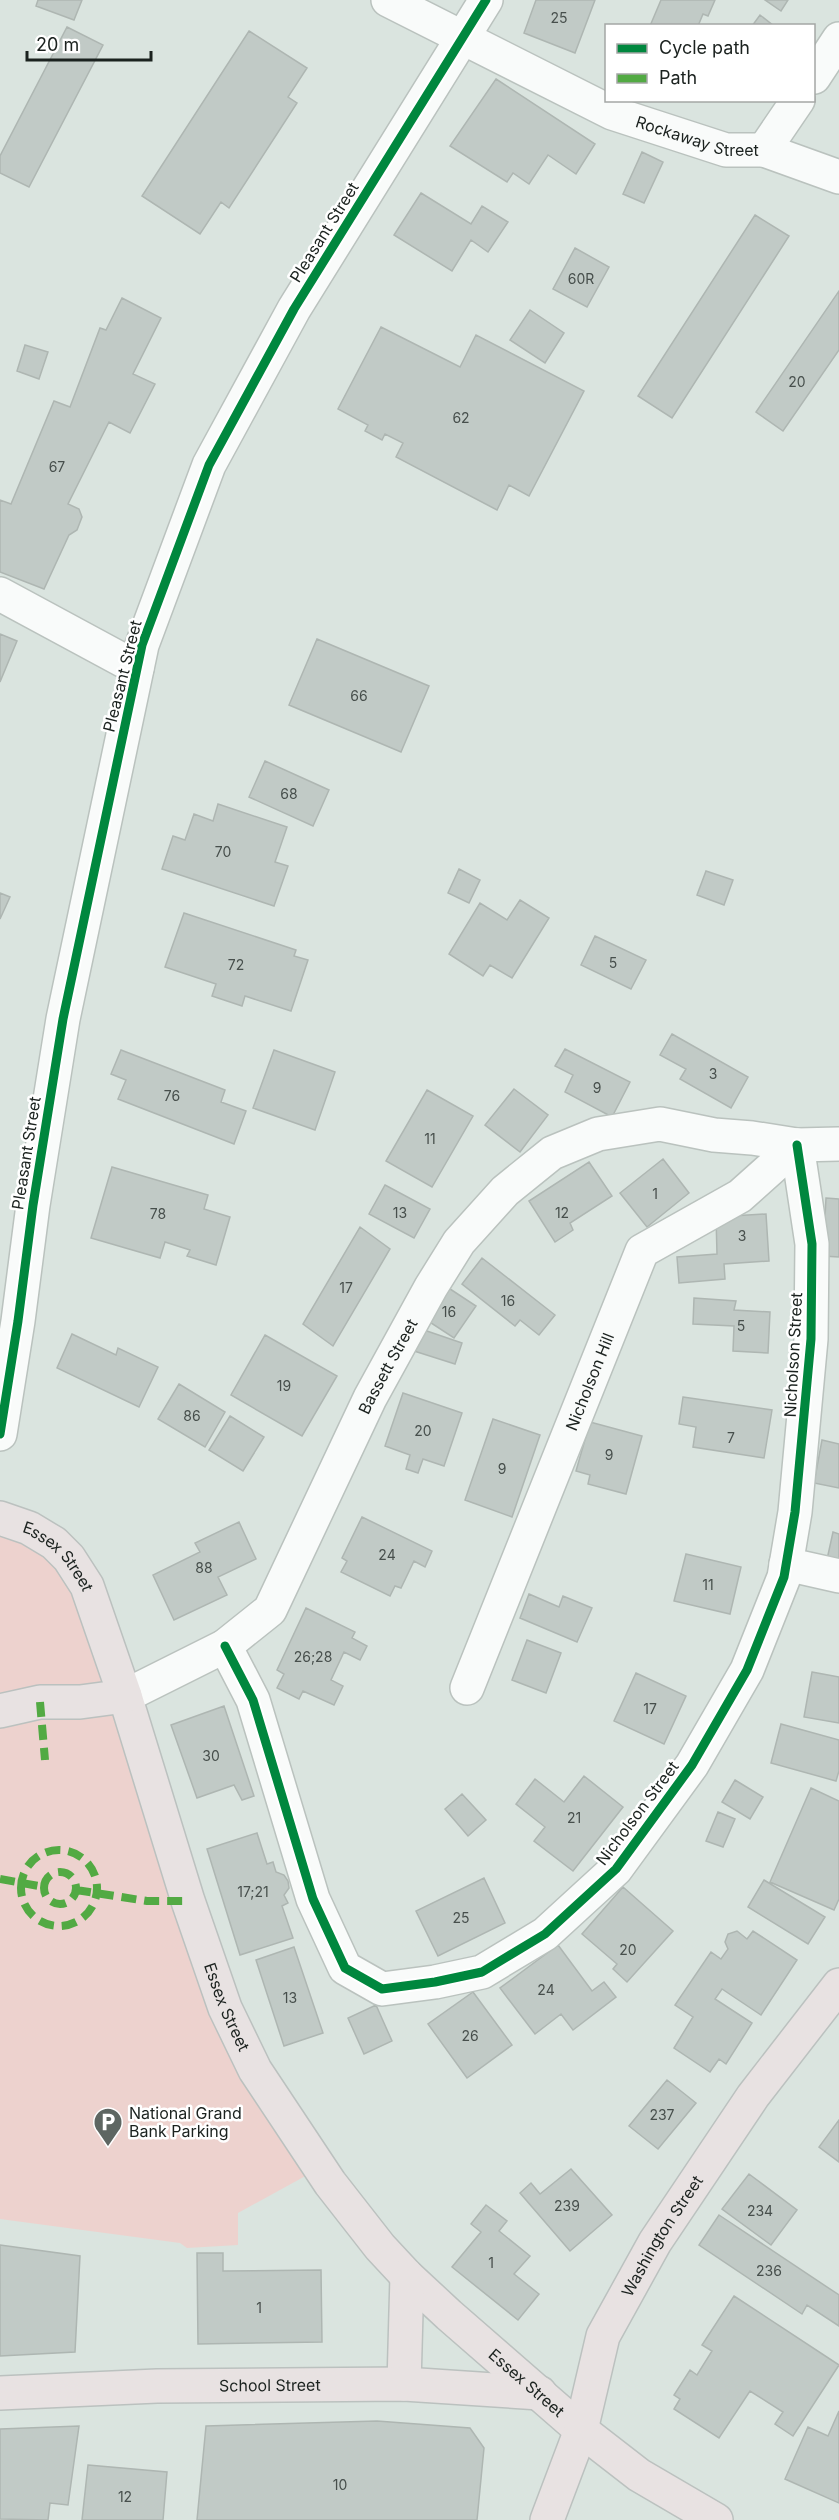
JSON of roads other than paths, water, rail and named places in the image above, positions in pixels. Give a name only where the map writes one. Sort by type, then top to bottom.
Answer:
[{"type":"main road","name":"Essex Street","points":[[0,1518],[29,1528],[54,1543],[69,1557],[87,1586],[125,1696],[188,1901],[225,2008],[250,2061],[280,2111],[330,2183],[366,2230],[407,2276],[449,2315],[581,2430],[639,2475],[716,2520]]},
{"type":"main road","name":"Bassett Street","points":[[0,1712],[40,1702],[80,1702],[125,1696]]},
{"type":"main road","name":"Washington Street","points":[[547,2520],[581,2430],[603,2336],[655,2241],[753,2096],[839,1985]]},
{"type":"main road","points":[[404,2384],[407,2276]]},
{"type":"main road","name":"School Street","points":[[0,2393],[157,2386],[404,2384],[540,2393]]},
{"type":"street","name":"Rockaway Street","points":[[388,0],[612,113],[726,150],[764,150],[839,177]]},
{"type":"street","name":"Pleasant Street","points":[[0,1434],[63,1019],[142,645],[209,465],[294,309],[486,0]]},
{"type":"street","points":[[815,74],[839,39]]},
{"type":"street","points":[[764,150],[797,102]]},
{"type":"street","points":[[0,594],[137,668]]},
{"type":"street","name":"Bassett Street","points":[[125,1696],[225,1646],[270,1610],[370,1398],[404,1334],[459,1242],[505,1191],[552,1153],[598,1134],[660,1124],[714,1135],[797,1145],[839,1144]]},
{"type":"street","name":"Nicholson Street","points":[[225,1646],[253,1700],[313,1899],[345,1968],[382,1989],[435,1983],[482,1972],[545,1935],[616,1869],[692,1765],[747,1670],[780,1587],[795,1512],[811,1339],[812,1244],[797,1145]]},
{"type":"street","name":"Nicholson Hill","points":[[467,1688],[642,1251],[740,1196],[797,1145]]},
{"type":"street","points":[[786,1564],[839,1576]]},
{"type":"place","name":"National Grand Bank Parking","points":[[108,2148]]}]
